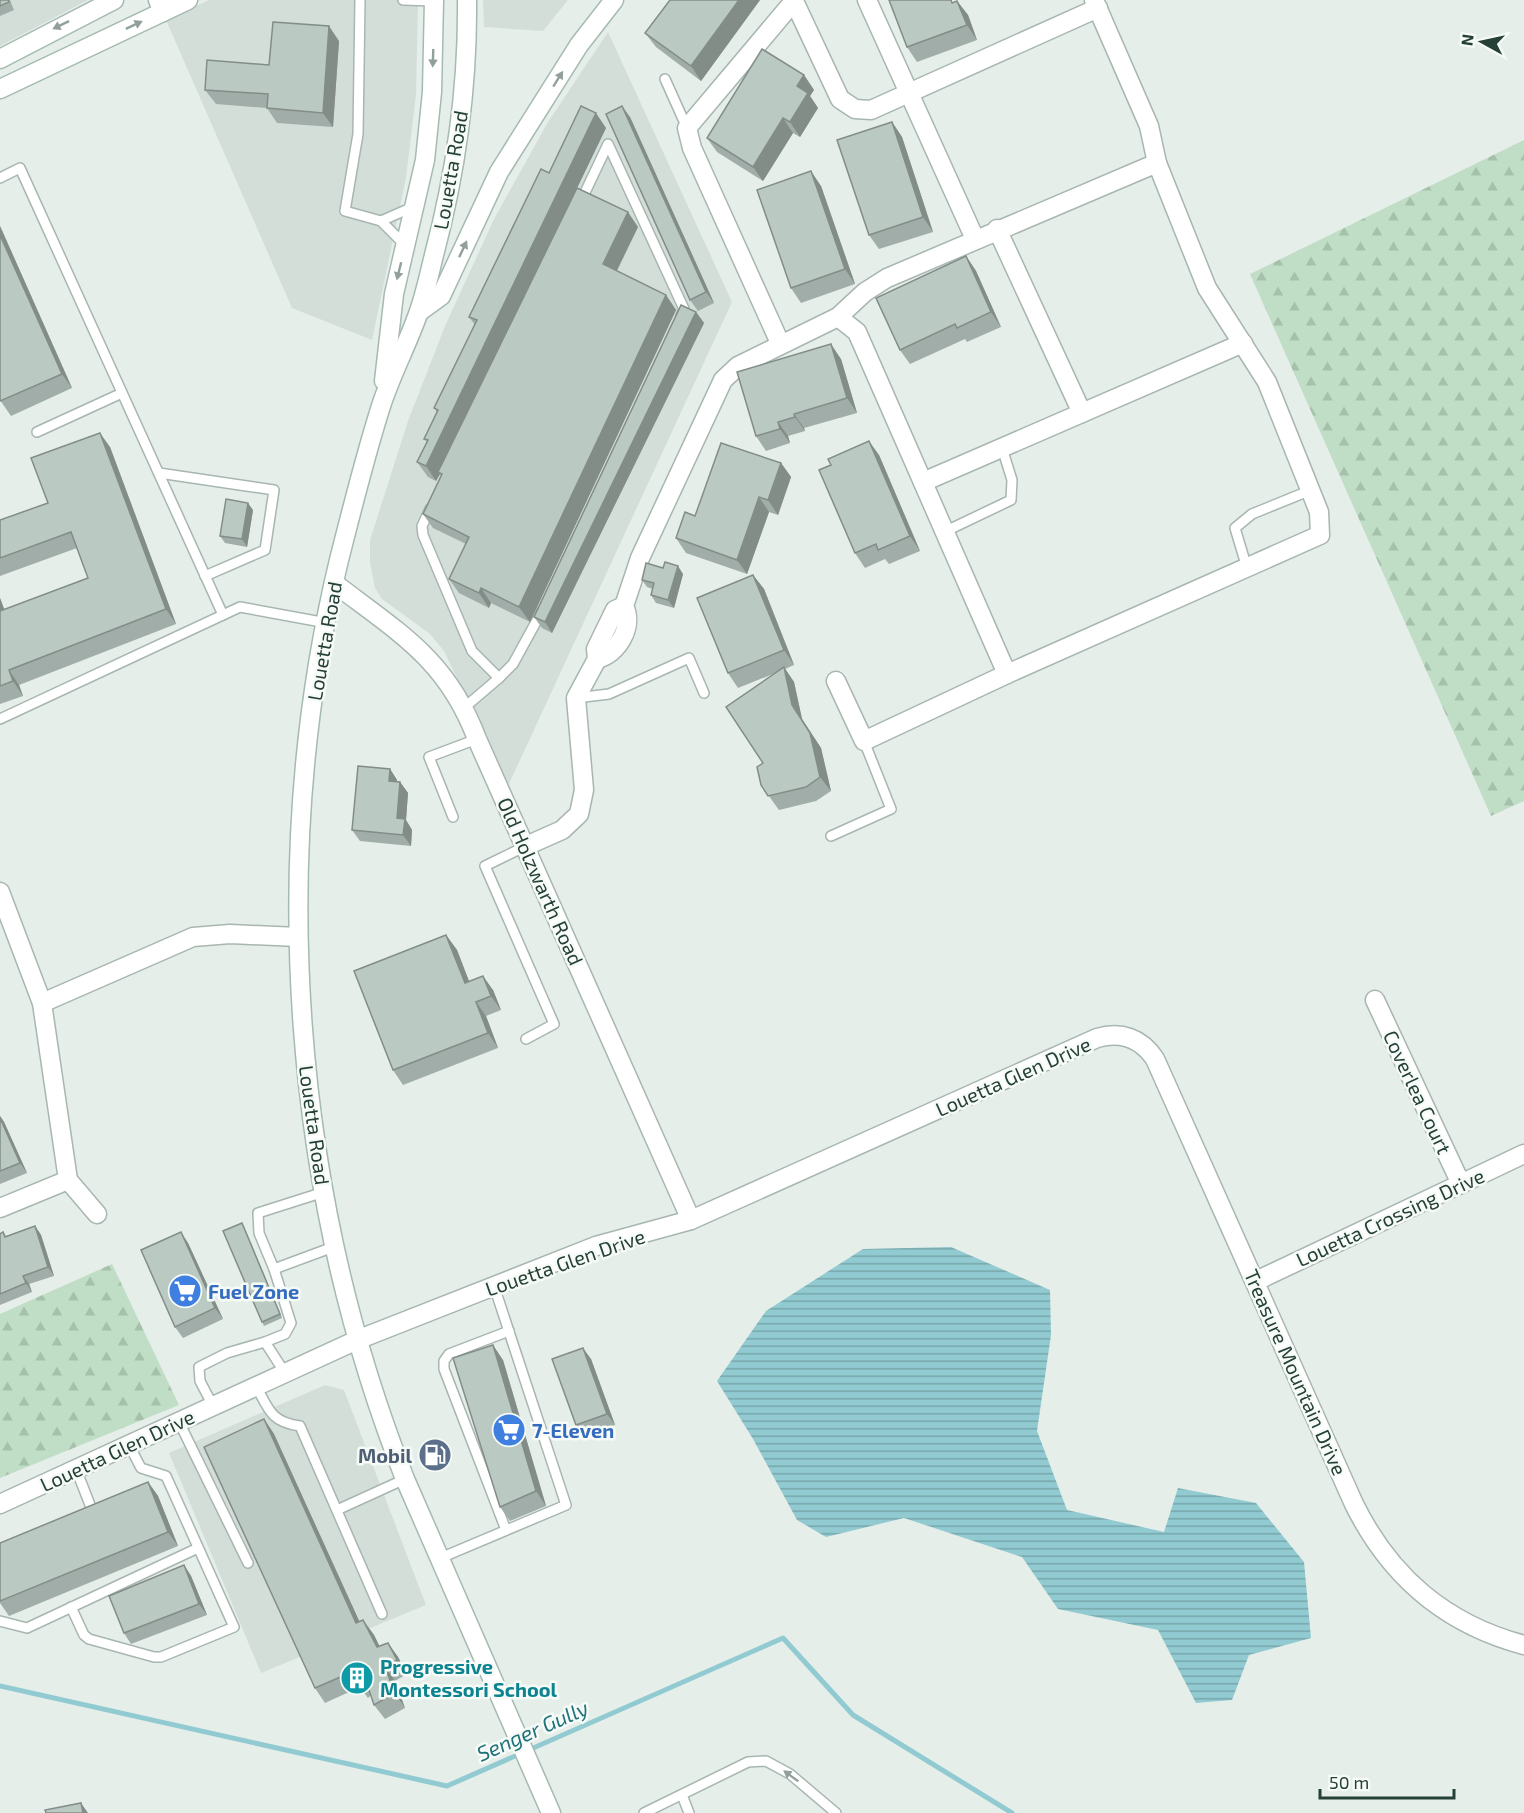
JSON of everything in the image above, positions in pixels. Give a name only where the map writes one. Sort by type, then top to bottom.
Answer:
[{"type":"street","points":[[0,59],[114,0]]},
{"type":"street","points":[[0,88],[160,6],[188,0]]},
{"type":"street","name":"Louetta Road","points":[[382,403],[394,294],[425,160],[431,103],[434,0]]},
{"type":"street","name":"Louetta Road","points":[[467,0],[468,50],[454,165],[419,312],[382,403],[334,583],[319,664],[308,758],[298,937],[304,1062],[324,1192],[357,1340],[386,1433],[438,1559],[551,1813]]},
{"type":"street","points":[[419,312],[441,296],[500,172],[579,45],[614,0]]},
{"type":"street","points":[[780,343],[692,148],[687,128],[794,0],[840,99],[855,109],[871,110],[1096,4],[1149,126],[1157,163],[1207,288],[1267,382],[1319,512],[1320,535],[1007,674],[864,741],[836,681]]},
{"type":"street","points":[[867,0],[975,239]]},
{"type":"street","points":[[526,846],[562,830],[579,814],[584,790],[576,698],[597,659],[596,649],[615,610],[624,606],[640,558],[723,380],[738,366],[780,343],[838,317],[865,292],[887,278],[997,229],[1157,163]]},
{"type":"street","points":[[997,229],[1082,413]]},
{"type":"street","points":[[838,317],[857,332],[1007,674]]},
{"type":"street","points":[[923,482],[1242,343]]},
{"type":"street","name":"Old Holzwarth Road","points":[[334,583],[433,662],[465,708],[691,1220]]},
{"type":"street","points":[[0,891],[42,1004],[68,1180],[97,1214]]},
{"type":"street","points":[[42,1004],[193,937],[230,934],[298,937]]},
{"type":"street","name":"Coverlea Court","points":[[1375,1000],[1461,1184]]},
{"type":"street","name":"Louetta Glen Drive","points":[[0,1503],[357,1340],[596,1246],[691,1220],[1097,1038],[1108,1035],[1132,1039]]},
{"type":"street","name":"Treasure Mountain Drive","points":[[1132,1039],[1142,1044],[1155,1059],[1354,1504],[1380,1551],[1428,1600],[1480,1629],[1524,1645]]},
{"type":"street","name":"Louetta Crossing Drive","points":[[1256,1281],[1524,1154]]},
{"type":"street","points":[[0,1208],[68,1180]]},
{"type":"lane","points":[[360,0],[358,134],[345,211],[381,221],[406,246]]},
{"type":"lane","points":[[403,0],[434,0]]},
{"type":"lane","points":[[665,79],[687,128]]},
{"type":"lane","points":[[578,208],[608,144],[684,309],[674,330]]},
{"type":"lane","points":[[0,178],[20,168],[223,615]]},
{"type":"lane","points":[[381,221],[415,206]]},
{"type":"lane","points":[[37,432],[122,393]]},
{"type":"lane","points":[[944,532],[1011,500],[1012,480],[1002,448]]},
{"type":"lane","points":[[159,473],[274,490],[265,550],[206,576]]},
{"type":"lane","points":[[1247,568],[1235,528],[1252,514],[1311,490]]},
{"type":"lane","points":[[433,503],[422,526],[423,535],[472,651],[499,678]]},
{"type":"lane","points":[[465,708],[513,664],[545,605]]},
{"type":"lane","points":[[0,719],[240,607],[327,623]]},
{"type":"lane","points":[[576,698],[609,694],[689,658],[704,693]]},
{"type":"lane","points":[[453,817],[429,757],[477,739]]},
{"type":"lane","points":[[831,836],[891,809],[864,741]]},
{"type":"lane","points":[[526,846],[485,866],[554,1024],[526,1039]]},
{"type":"lane","points":[[213,1406],[200,1382],[199,1366],[227,1353],[285,1334],[291,1323],[274,1269],[259,1233],[258,1213],[324,1192]]},
{"type":"lane","points":[[274,1269],[336,1246]]},
{"type":"lane","points":[[438,1559],[566,1505],[494,1286]]},
{"type":"lane","points":[[506,1530],[444,1369],[444,1361],[449,1354],[509,1331]]},
{"type":"lane","points":[[265,1342],[285,1373]]},
{"type":"lane","points":[[256,1386],[272,1415],[282,1423],[300,1426],[382,1614]]},
{"type":"lane","points":[[179,1422],[248,1563]]},
{"type":"lane","points":[[271,1428],[282,1423]]},
{"type":"lane","points":[[71,1607],[84,1635],[89,1639],[154,1657],[161,1657],[234,1627],[166,1476],[141,1468],[129,1445]]},
{"type":"lane","points":[[198,1462],[209,1457]]},
{"type":"lane","points":[[76,1468],[89,1512],[102,1506]]},
{"type":"lane","points":[[337,1510],[405,1479]]},
{"type":"lane","points":[[0,1621],[27,1628],[198,1548]]},
{"type":"lane","points":[[644,1813],[748,1762],[766,1761],[790,1774],[836,1813]]},
{"type":"lane","points":[[682,1795],[689,1813]]},
{"type":"shaded area","points":[[0,0],[88,0],[0,46]]},
{"type":"shaded area","points":[[209,0],[418,0],[416,95],[406,178],[372,340],[292,308],[166,20]]},
{"type":"shaded area","points":[[483,0],[568,0],[543,31],[484,27]]},
{"type":"shaded area","points":[[608,32],[732,302],[508,786],[444,651],[430,634],[382,599],[375,588],[370,563],[370,540],[408,421],[445,326],[495,217],[548,122]]},
{"type":"shaded area","points":[[325,1385],[344,1390],[426,1605],[261,1673],[169,1453]]},
{"type":"green space","points":[[1524,140],[1524,801],[1491,816],[1250,274]]},
{"type":"green space","points":[[112,1264],[179,1405],[0,1478],[0,1314]]},
{"type":"water","points":[[951,1247],[1050,1290],[1051,1335],[1037,1431],[1067,1510],[1164,1532],[1178,1488],[1256,1503],[1304,1562],[1311,1638],[1249,1655],[1232,1700],[1196,1703],[1158,1630],[1058,1609],[1022,1557],[904,1518],[826,1537],[797,1520],[753,1439],[717,1381],[766,1311],[863,1249]]},
{"type":"building","points":[[0,0],[8,0],[9,2],[0,6]]},
{"type":"building","points":[[670,0],[739,0],[691,66],[645,33]]},
{"type":"building","points":[[889,0],[951,0],[952,3],[957,1],[967,25],[907,47]]},
{"type":"building","points":[[273,22],[329,26],[323,113],[267,108],[268,94],[205,90],[207,60],[269,65]]},
{"type":"building","points":[[762,49],[804,75],[797,86],[808,93],[790,122],[783,118],[753,167],[707,138]]},
{"type":"building","points":[[581,106],[596,113],[426,466],[417,462],[428,440],[424,439],[438,410],[434,408],[477,320],[469,317],[541,169],[549,173]]},
{"type":"building","points":[[622,106],[706,292],[690,300],[606,114]]},
{"type":"building","points":[[892,122],[923,217],[869,235],[837,140]]},
{"type":"building","points":[[811,171],[845,269],[791,288],[757,190]]},
{"type":"building","points":[[577,188],[628,212],[603,264],[666,295],[519,607],[481,588],[479,593],[449,579],[469,537],[423,514],[442,474],[438,472]]},
{"type":"building","points":[[0,235],[62,374],[0,401]]},
{"type":"building","points":[[966,256],[991,312],[957,328],[955,324],[900,350],[876,298]]},
{"type":"building","points":[[681,305],[696,312],[545,622],[534,617]]},
{"type":"building","points":[[831,344],[847,398],[794,414],[795,417],[778,422],[780,429],[756,436],[737,372]]},
{"type":"building","points":[[100,433],[166,609],[9,670],[13,681],[0,686],[0,611],[88,578],[71,532],[0,558],[0,520],[48,503],[31,458]]},
{"type":"building","points":[[869,441],[910,536],[878,550],[876,544],[855,553],[819,470],[831,465],[828,459]]},
{"type":"building","points":[[721,443],[781,463],[768,500],[759,497],[737,560],[676,538],[685,512],[695,516]]},
{"type":"building","points":[[226,499],[248,503],[242,539],[220,536]]},
{"type":"building","points":[[665,562],[678,566],[668,600],[651,595],[654,583],[642,580],[646,563],[663,568]]},
{"type":"building","points":[[753,575],[784,650],[728,673],[697,598]]},
{"type":"building","points":[[784,667],[792,705],[810,733],[820,777],[806,787],[768,796],[761,785],[757,767],[763,763],[726,707]]},
{"type":"building","points":[[358,766],[390,769],[389,781],[400,782],[397,818],[405,819],[403,835],[352,830]]},
{"type":"building","points":[[446,935],[465,983],[483,976],[491,996],[476,1002],[488,1033],[393,1070],[354,971]]},
{"type":"building","points":[[0,1118],[20,1163],[0,1171]]},
{"type":"building","points":[[242,1223],[280,1314],[262,1322],[223,1231]]},
{"type":"building","points":[[35,1226],[48,1267],[23,1276],[26,1283],[0,1294],[0,1234],[3,1232],[5,1237]]},
{"type":"building","points":[[181,1232],[215,1308],[175,1327],[141,1250]]},
{"type":"building","points":[[493,1345],[536,1491],[500,1507],[453,1358]]},
{"type":"building","points":[[583,1348],[607,1414],[576,1425],[552,1359]]},
{"type":"building","points":[[264,1419],[356,1623],[363,1620],[377,1647],[388,1643],[397,1660],[385,1667],[395,1693],[374,1705],[365,1678],[358,1683],[352,1672],[315,1688],[204,1447]]},
{"type":"building","points":[[148,1482],[168,1532],[0,1601],[0,1543]]},
{"type":"building","points":[[184,1565],[199,1604],[124,1633],[109,1596]]},
{"type":"building","points":[[81,1803],[83,1813],[46,1813],[45,1810]]},
{"type":"waterway","name":"Senger Gully","points":[[0,1686],[447,1786],[783,1638],[853,1715],[1012,1813]]},
{"type":"place","name":"Fuel Zone","points":[[185,1291]]},
{"type":"place","name":"7-Eleven","points":[[509,1430]]},
{"type":"place","name":"Mobil","points":[[435,1455]]},
{"type":"place","name":"Progressive Montessori School","points":[[357,1678]]}]
